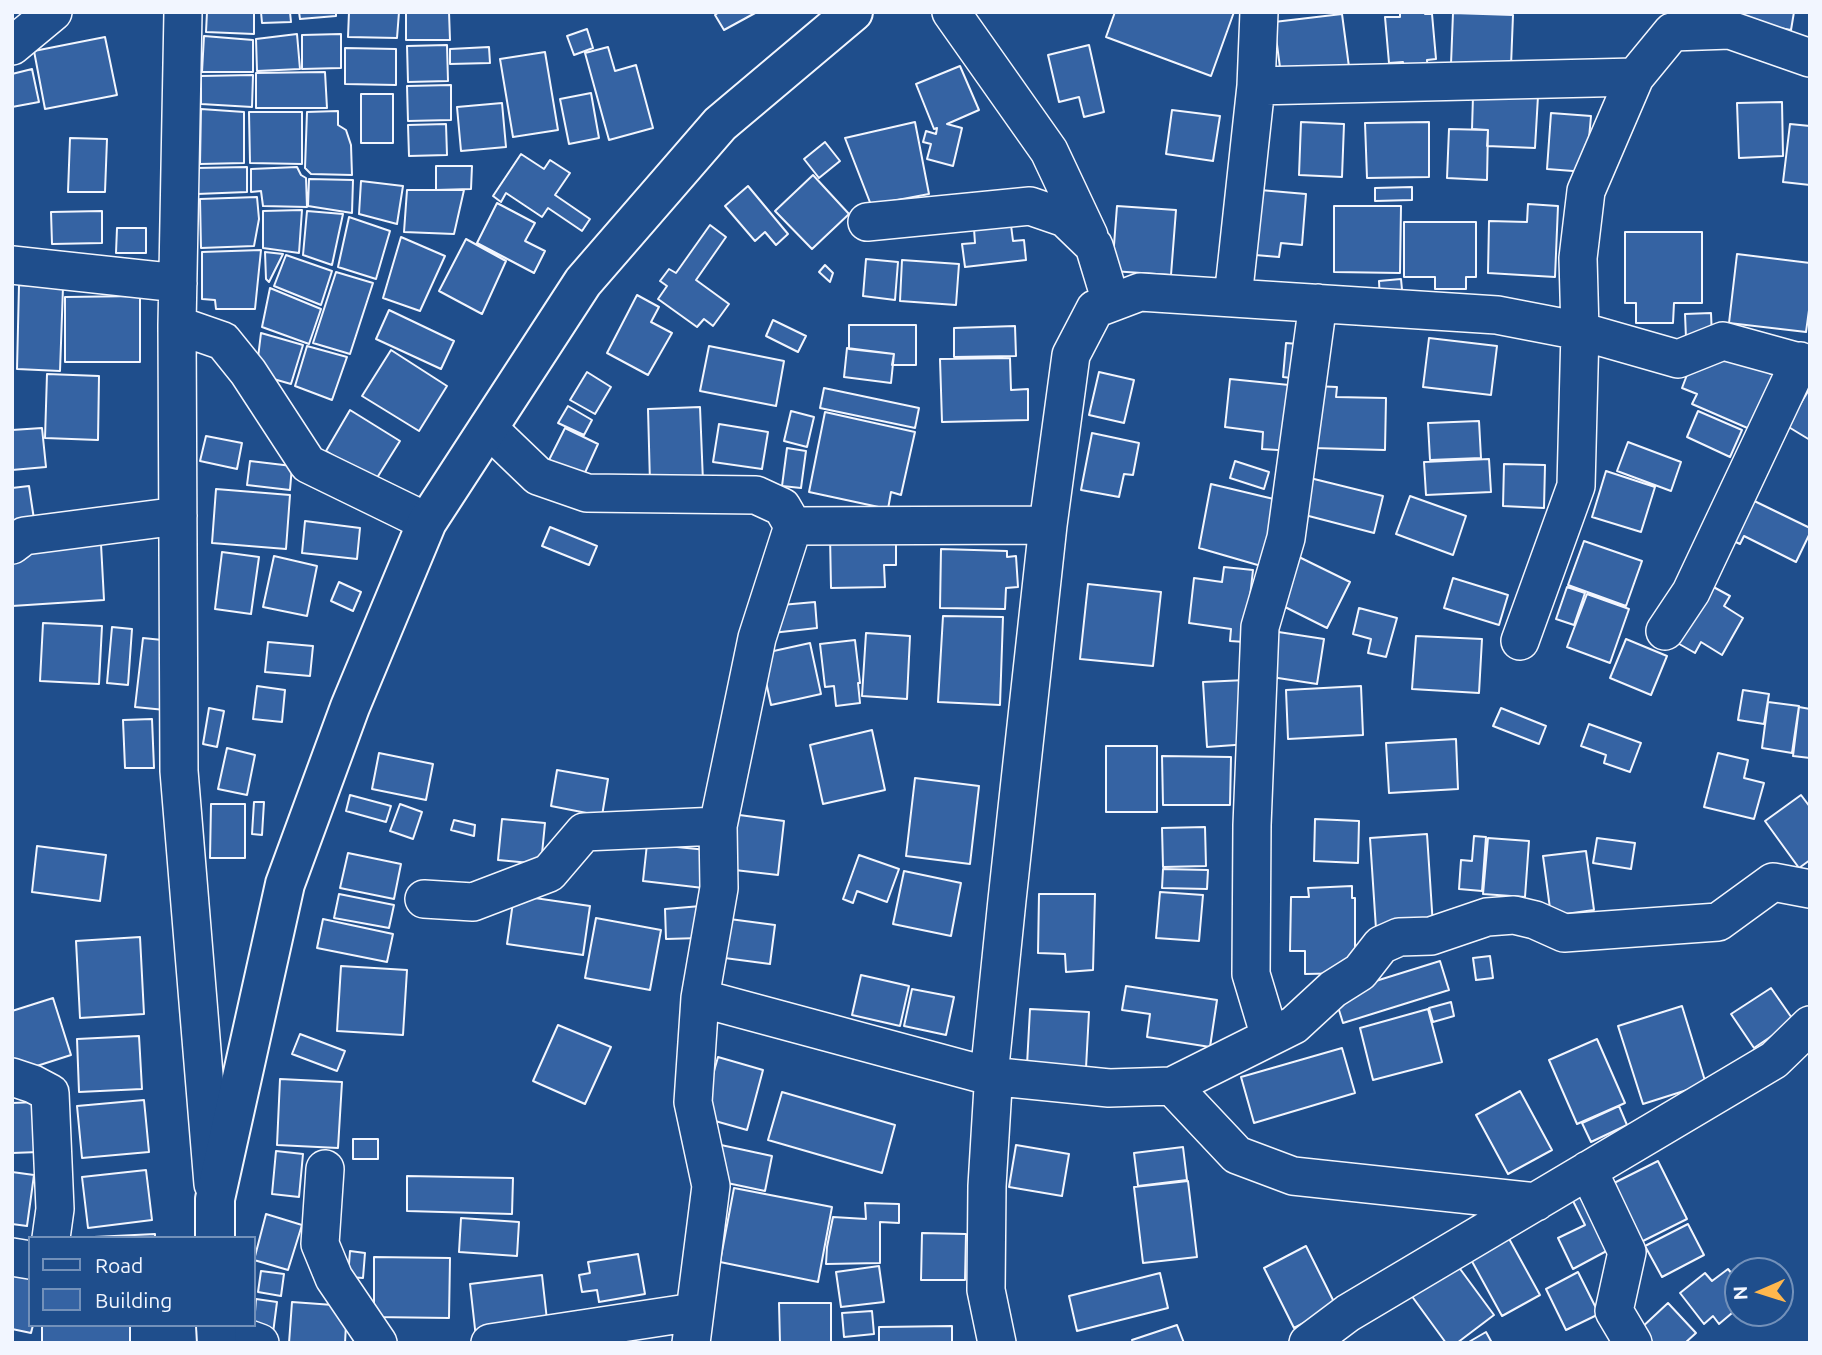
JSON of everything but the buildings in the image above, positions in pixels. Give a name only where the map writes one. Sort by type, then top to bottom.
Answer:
[{"type":"main road","points":[[215,1236],[215,1199],[285,884],[350,707],[427,522],[583,282],[720,124],[853,12]]},
{"type":"street","points":[[12,46],[53,12]]},
{"type":"street","points":[[183,12],[177,325],[179,771],[215,1199]]},
{"type":"street","points":[[951,12],[1049,151],[1094,246],[1111,302]]},
{"type":"street","points":[[1233,298],[1256,86],[1259,12]]},
{"type":"street","points":[[1520,641],[1576,486],[1580,331],[1578,258],[1586,191],[1634,77],[1672,32],[1730,30],[1810,58]]},
{"type":"street","points":[[1256,86],[1634,77]]},
{"type":"street","points":[[866,222],[1030,206],[1065,218],[1094,246]]},
{"type":"street","points":[[12,265],[178,283]]},
{"type":"street","points":[[997,1343],[986,1290],[987,1186],[993,1087],[989,1076],[1048,525],[1071,355],[1095,309],[1140,292],[1497,315],[1580,331],[1678,359],[1723,341],[1805,363],[1691,592],[1665,631]]},
{"type":"street","points":[[1270,1037],[1251,974],[1252,825],[1259,627],[1286,538],[1318,303]]},
{"type":"street","points":[[177,325],[223,341],[248,372],[308,464],[427,522]]},
{"type":"street","points":[[488,428],[538,476],[587,493],[756,495],[782,507],[793,526],[757,638],[718,826],[719,888],[700,998],[692,1102],[711,1186],[692,1327],[490,1343]]},
{"type":"street","points":[[12,545],[24,536],[178,516]]},
{"type":"street","points":[[793,526],[1048,525]]},
{"type":"street","points":[[424,899],[473,902],[549,873],[584,832],[718,826]]},
{"type":"street","points":[[700,998],[989,1076],[1109,1088],[1172,1086],[1294,1025],[1333,989],[1360,972],[1381,945],[1399,937],[1431,936],[1487,917],[1514,915],[1535,920],[1564,933],[1718,922],[1773,882],[1810,889]]},
{"type":"street","points":[[1308,1343],[1348,1314],[1774,1060],[1810,1025]]},
{"type":"street","points":[[12,1077],[33,1083],[50,1093],[55,1209],[51,1236]]},
{"type":"street","points":[[1172,1086],[1237,1155],[1293,1176],[1536,1202]]},
{"type":"street","points":[[325,1168],[320,1244],[334,1278],[378,1343]]},
{"type":"street","points":[[1588,1170],[1627,1252],[1614,1311],[1633,1343]]},
{"type":"street","points":[[217,1332],[260,1343]]}]
